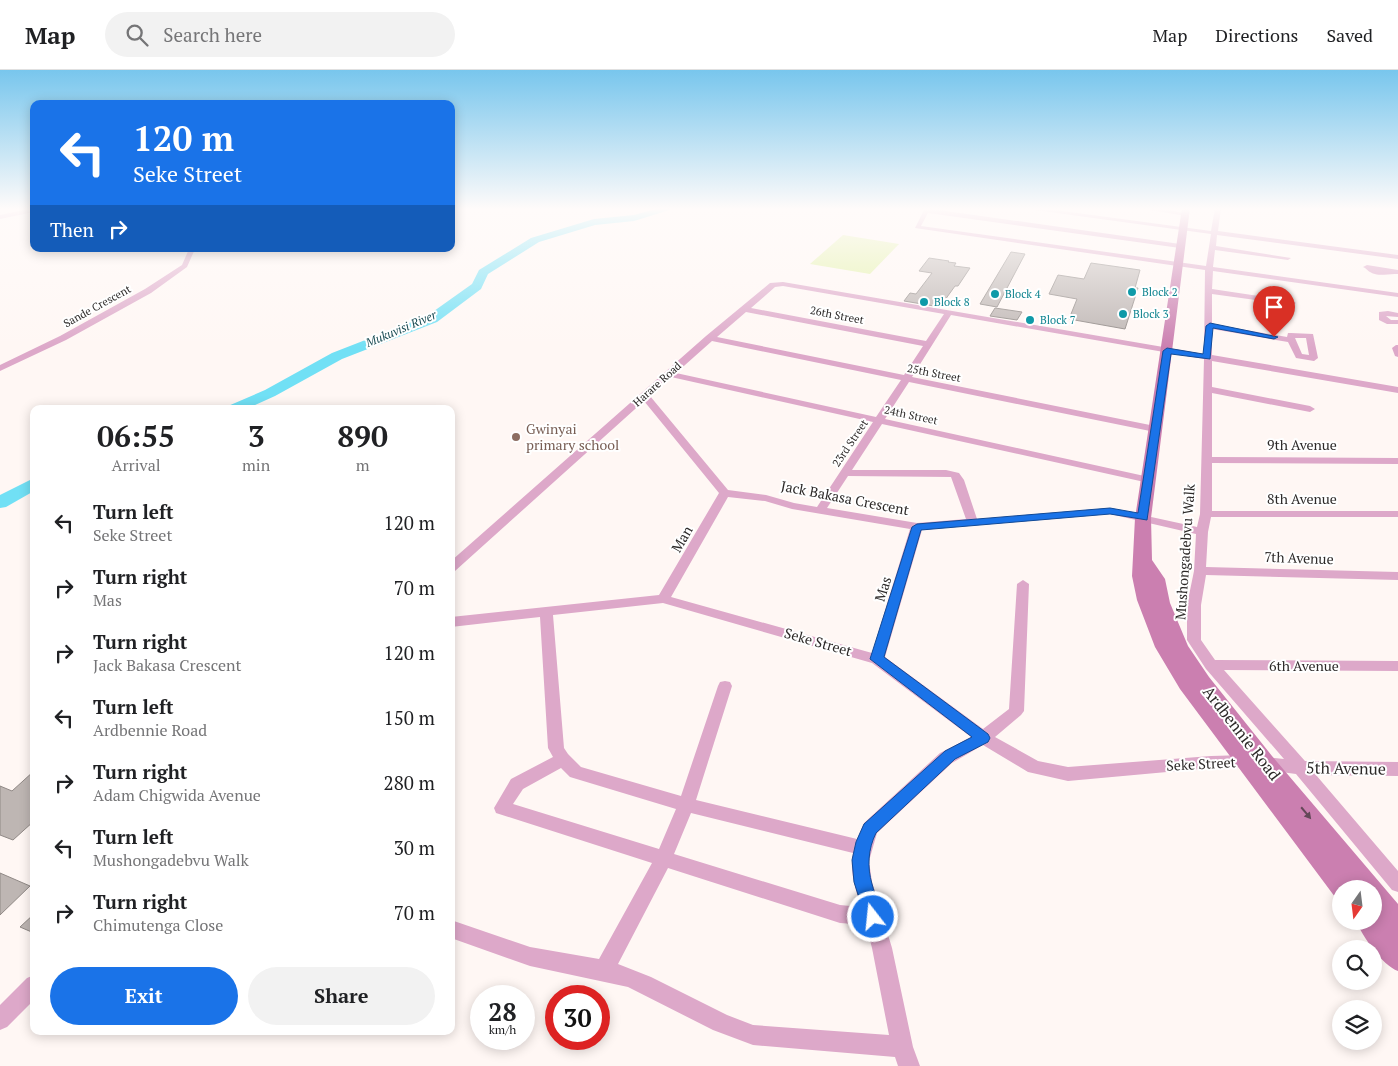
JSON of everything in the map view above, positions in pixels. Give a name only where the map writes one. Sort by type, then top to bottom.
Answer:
[{"type":"main road","name":"Ardbennie Road","points":[[1179,254],[1143,518],[1144,560],[1141,576],[1146,600],[1165,647],[1187,684],[1254,762],[1361,880]]},
{"type":"main road","name":"Ardbennie Road","points":[[1254,762],[1338,880]]},
{"type":"main road","points":[[1382,904],[1398,924]]},
{"type":"main road","points":[[1376,930],[1398,958]]},
{"type":"street","name":"Sande Crescent","points":[[0,368],[63,338],[157,286],[185,266],[190,254]]},
{"type":"street","points":[[1116,254],[1398,294]]},
{"type":"street","name":"Mushongadebvu Walk","points":[[1210,254],[1208,292],[1210,326],[1207,357],[1206,514],[1202,532],[1200,570],[1194,605],[1194,640],[1211,666],[1301,768],[1398,884]]},
{"type":"street","points":[[1265,254],[1288,258]]},
{"type":"street","name":"Harare Road","points":[[455,564],[510,513],[770,286],[776,284],[949,312]]},
{"type":"street","points":[[1208,292],[1292,304]]},
{"type":"street","name":"26th Street","points":[[743,309],[928,344]]},
{"type":"street","points":[[949,312],[1398,390]]},
{"type":"street","name":"23rd Street","points":[[820,511],[949,312]]},
{"type":"street","points":[[1398,315],[1382,314],[1382,318],[1385,321],[1398,322]]},
{"type":"street","points":[[1210,326],[1291,340]]},
{"type":"street","name":"25th Street","points":[[709,338],[1155,429]]},
{"type":"street","points":[[1398,348],[1396,348],[1398,354]]},
{"type":"street","name":"24th Street","points":[[669,374],[1149,480]]},
{"type":"street","points":[[1207,389],[1310,409]]},
{"type":"street","points":[[645,396],[725,493]]},
{"type":"street","name":"9th Avenue","points":[[1206,460],[1398,461]]},
{"type":"street","points":[[846,473],[946,473],[955,475],[959,480],[972,521]]},
{"type":"street","name":"Jack Bakasa Crescent","points":[[725,493],[766,498],[792,506],[917,527],[1110,511],[1202,532]]},
{"type":"street","name":"Man","points":[[663,599],[725,493]]},
{"type":"street","name":"8th Avenue","points":[[1206,514],[1398,514]]},
{"type":"street","name":"Mas","points":[[877,659],[917,527]]},
{"type":"street","name":"7th Avenue","points":[[1200,570],[1398,576]]},
{"type":"street","points":[[455,930],[527,956],[604,970],[644,984],[713,1021],[746,1033],[905,1057],[882,948],[863,882],[860,860],[862,848],[870,828],[932,771],[954,752],[983,738],[1016,711],[1023,584]]},
{"type":"street","name":"Seke Street","points":[[455,622],[663,599],[877,659],[983,738],[1034,767],[1068,774],[1211,762],[1254,762]]},
{"type":"street","points":[[546,613],[556,748],[562,759],[578,773],[686,805],[862,848]]},
{"type":"street","name":"6th Avenue","points":[[1211,666],[1398,666]]},
{"type":"street","points":[[604,970],[663,860],[686,805],[725,686]]},
{"type":"street","points":[[562,759],[517,784],[502,808],[840,914],[873,917]]},
{"type":"street","name":"5th Avenue","points":[[1254,762],[1301,768],[1398,769]]},
{"type":"street","points":[[0,1020],[30,989]]},
{"type":"green space","points":[[821,254],[889,254],[870,274],[810,264]]},
{"type":"building","points":[[1010,254],[1025,254],[997,307],[980,304]]},
{"type":"building","points":[[929,258],[956,263],[954,266],[970,268],[940,307],[904,301],[910,293],[916,294],[932,273],[919,271]]},
{"type":"building","points":[[1091,263],[1140,270],[1135,288],[1138,288],[1125,329],[1069,319],[1077,299],[1049,294],[1058,275],[1084,279]]},
{"type":"building","points":[[995,308],[1022,312],[1017,320],[990,316]]},
{"type":"building","points":[[30,775],[30,825],[13,840],[0,835],[0,786],[12,791]]},
{"type":"building","points":[[0,873],[30,886],[0,915]]},
{"type":"building","points":[[30,918],[30,931],[20,927]]},
{"type":"waterway","name":"Mukuvisi River","points":[[242,405],[270,393],[337,356],[432,319],[477,286],[483,272],[511,254]]},
{"type":"waterway","name":"Mukuvisi River","points":[[0,503],[30,485]]},
{"type":"place","name":"Block 2","points":[[1132,292]]},
{"type":"place","name":"Block 4","points":[[995,294]]},
{"type":"place","name":"Block 8","points":[[924,302]]},
{"type":"place","name":"Block 3","points":[[1123,314]]},
{"type":"place","name":"Block 7","points":[[1030,320]]},
{"type":"place","name":"Gwinyai primary school","points":[[516,437]]},
{"type":"route","points":[[873,917],[863,882],[860,860],[866,835],[870,828],[950,755],[983,738],[877,659],[917,527],[1110,511],[1143,518],[1167,351],[1207,357],[1210,326],[1274,337]]}]
